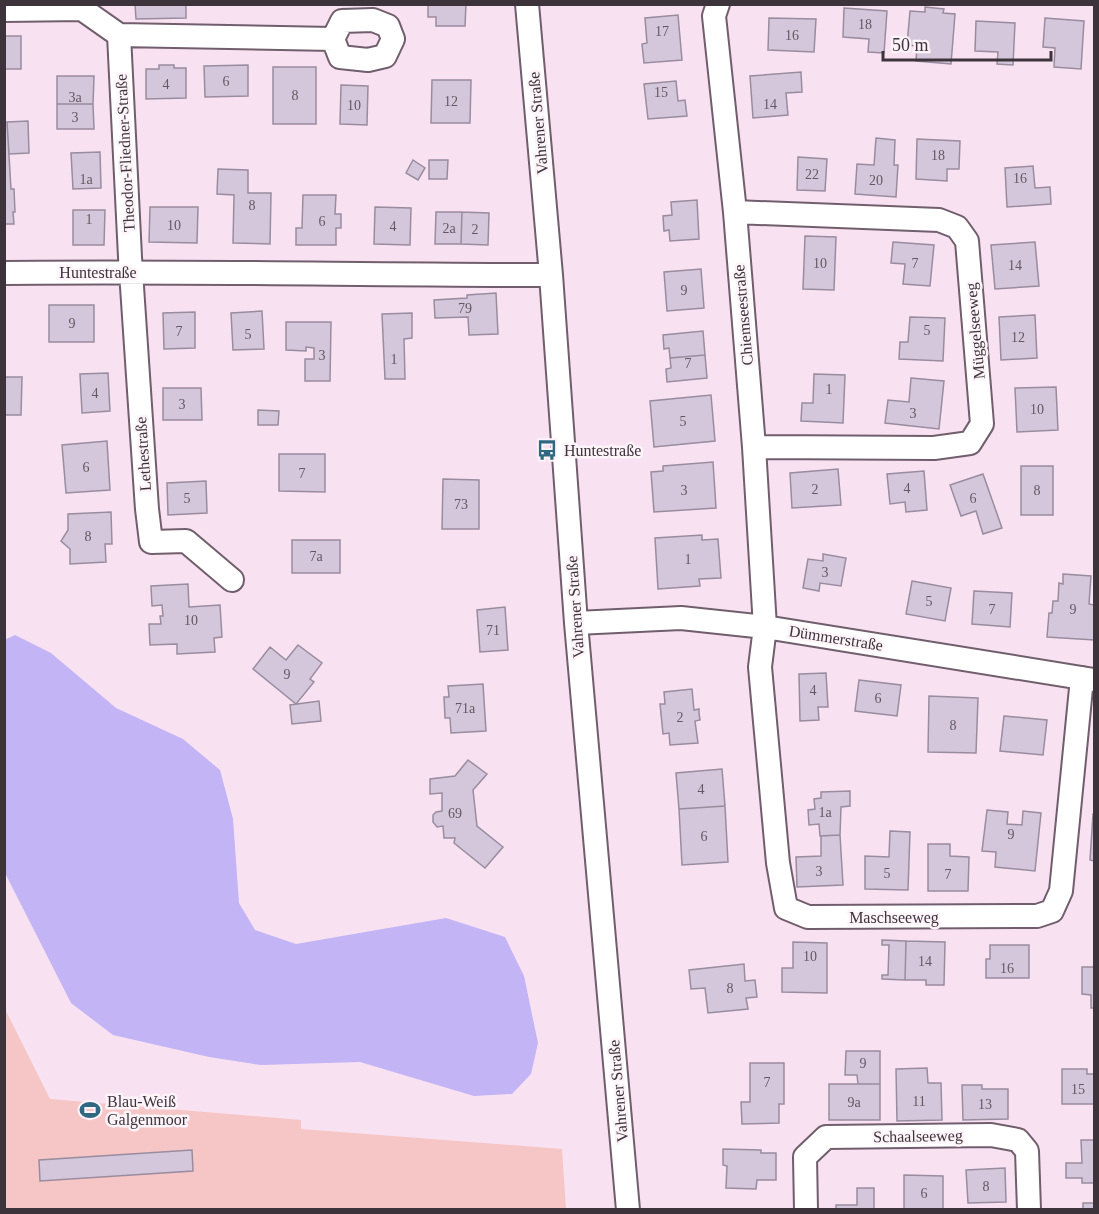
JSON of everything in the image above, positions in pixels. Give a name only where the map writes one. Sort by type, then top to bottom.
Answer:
[{"type":"street","name":"Vahrener Straße","points":[[527,4],[551,275],[576,623],[628,1209]]},
{"type":"street","name":"Chiemseestraße","points":[[718,4],[714,16],[735,212],[754,447],[765,627]]},
{"type":"street","points":[[4,10],[82,9],[119,35],[333,39]]},
{"type":"street","name":"Theodor-Fliedner-Straße","points":[[119,35],[132,271]]},
{"type":"street","name":"Müggelseeweg","points":[[735,212],[939,220],[957,227],[968,241],[982,424],[970,443],[934,448],[754,447]]},
{"type":"street","name":"Huntestraße","points":[[4,273],[132,271],[338,275],[551,275]]},
{"type":"street","name":"Lethestraße","points":[[132,271],[147,509],[152,542],[186,541],[232,580]]},
{"type":"street","name":"Dümmerstraße","points":[[576,623],[681,618],[765,627],[1088,679]]},
{"type":"street","name":"Maschseeweg","points":[[765,627],[760,667],[780,886],[786,908],[808,917],[1037,916],[1052,911],[1061,891],[1088,679]]},
{"type":"street","name":"Schaalseeweg","points":[[806,1209],[805,1157],[826,1137],[991,1135],[1018,1140],[1027,1151],[1029,1209]]},
{"type":"shaded area","points":[[15,635],[51,653],[116,708],[183,739],[220,770],[233,819],[239,903],[255,930],[296,944],[446,918],[505,937],[524,976],[538,1043],[531,1074],[512,1094],[474,1096],[360,1062],[261,1065],[209,1057],[113,1035],[71,1003],[5,873],[4,640]]},
{"type":"shaded area","name":"Blau-Weiß Galgenmoor","points":[[5,1009],[50,1099],[301,1120],[301,1129],[562,1149],[566,1209],[5,1210]]},
{"type":"building","points":[[135,4],[186,4],[186,18],[136,19]]},
{"type":"building","points":[[428,4],[466,4],[465,26],[436,26],[436,17],[428,17]]},
{"type":"building","points":[[925,7],[944,9],[943,13],[955,14],[951,64],[916,61],[917,46],[907,45],[910,11],[925,12]]},
{"type":"building","points":[[844,8],[887,11],[884,53],[868,52],[869,39],[843,37]]},
{"type":"building","points":[[678,15],[682,60],[644,63],[642,44],[647,43],[645,18]]},
{"type":"building","points":[[769,18],[816,19],[814,52],[768,50]]},
{"type":"building","points":[[1045,18],[1084,21],[1081,69],[1054,67],[1055,48],[1043,47]]},
{"type":"building","points":[[976,21],[1015,23],[1013,65],[997,64],[998,52],[975,51]]},
{"type":"building","points":[[4,36],[21,36],[21,69],[4,69]]},
{"type":"building","points":[[159,65],[186,68],[186,98],[146,99],[146,69],[159,69]]},
{"type":"building","points":[[248,65],[248,96],[205,97],[204,66]]},
{"type":"building","points":[[273,67],[316,67],[316,124],[273,124]]},
{"type":"building","points":[[801,72],[802,92],[786,93],[788,115],[753,118],[750,76]]},
{"type":"building","points":[[57,76],[94,76],[93,104],[57,104]]},
{"type":"building","points":[[432,80],[471,80],[470,123],[431,123]]},
{"type":"building","points":[[676,81],[678,101],[685,100],[687,116],[648,119],[644,84]]},
{"type":"building","points":[[341,85],[368,86],[367,125],[340,124]]},
{"type":"building","points":[[57,104],[93,104],[94,129],[57,129]]},
{"type":"building","points":[[28,121],[29,153],[9,154],[7,122]]},
{"type":"building","points":[[4,122],[7,122],[11,189],[14,189],[14,224],[4,224]]},
{"type":"building","points":[[876,138],[895,140],[894,165],[898,165],[896,197],[855,194],[857,164],[874,165]]},
{"type":"building","points":[[917,139],[960,141],[959,169],[947,169],[947,181],[916,179]]},
{"type":"building","points":[[100,152],[101,188],[73,189],[71,153]]},
{"type":"building","points":[[798,157],[827,159],[825,191],[797,190]]},
{"type":"building","points":[[413,160],[425,168],[418,180],[406,173]]},
{"type":"building","points":[[429,160],[448,160],[447,179],[429,179]]},
{"type":"building","points":[[1033,166],[1035,188],[1050,187],[1051,204],[1007,207],[1005,168]]},
{"type":"building","points":[[218,169],[248,170],[248,193],[271,193],[270,244],[233,243],[234,195],[217,194]]},
{"type":"building","points":[[303,195],[336,195],[335,214],[341,214],[341,228],[336,228],[336,245],[296,245],[296,228],[302,228]]},
{"type":"building","points":[[697,200],[699,239],[670,241],[669,230],[664,231],[663,216],[672,215],[671,202]]},
{"type":"building","points":[[150,207],[198,207],[197,243],[149,242]]},
{"type":"building","points":[[375,207],[411,208],[410,245],[374,244]]},
{"type":"building","points":[[73,210],[105,210],[104,245],[73,245]]},
{"type":"building","points":[[436,212],[462,212],[461,244],[435,244]]},
{"type":"building","points":[[462,212],[489,213],[488,245],[461,244]]},
{"type":"building","points":[[805,236],[836,237],[834,290],[803,289]]},
{"type":"building","points":[[893,242],[934,245],[930,286],[903,284],[905,264],[891,263]]},
{"type":"building","points":[[1035,242],[1039,286],[995,289],[991,245]]},
{"type":"building","points":[[701,269],[704,308],[667,311],[664,272]]},
{"type":"building","points":[[496,293],[498,334],[469,335],[468,317],[435,318],[434,300]]},
{"type":"building","points":[[49,305],[94,305],[94,342],[49,342]]},
{"type":"building","points":[[262,311],[264,349],[233,350],[231,313]]},
{"type":"building","points":[[195,312],[195,348],[164,349],[163,313]]},
{"type":"building","points":[[412,313],[412,338],[404,339],[405,379],[385,379],[382,314]]},
{"type":"building","points":[[1035,315],[1037,358],[1001,360],[999,317]]},
{"type":"building","points":[[910,317],[945,318],[943,361],[899,359],[900,342],[908,342]]},
{"type":"building","points":[[286,322],[331,322],[330,381],[305,381],[305,359],[314,359],[314,348],[306,347],[306,351],[286,350]]},
{"type":"building","points":[[703,331],[705,355],[670,358],[669,348],[664,349],[663,335]]},
{"type":"building","points":[[705,355],[707,378],[667,382],[666,369],[671,368],[670,358]]},
{"type":"building","points":[[108,373],[110,411],[82,413],[80,374]]},
{"type":"building","points":[[814,374],[845,375],[843,423],[801,421],[802,403],[813,403]]},
{"type":"building","points":[[4,377],[22,377],[21,415],[4,415]]},
{"type":"building","points":[[911,378],[944,381],[939,429],[885,423],[888,400],[909,402]]},
{"type":"building","points":[[1056,387],[1058,430],[1017,432],[1015,388]]},
{"type":"building","points":[[163,388],[201,388],[202,420],[163,420]]},
{"type":"building","points":[[711,395],[715,441],[654,447],[650,401]]},
{"type":"building","points":[[258,410],[279,411],[278,425],[258,425]]},
{"type":"building","points":[[107,441],[110,490],[66,493],[62,445]]},
{"type":"building","points":[[279,454],[325,454],[325,492],[279,491]]},
{"type":"building","points":[[713,462],[716,508],[654,512],[651,472],[663,471],[663,466]]},
{"type":"building","points":[[1021,466],[1053,466],[1053,515],[1021,515]]},
{"type":"building","points":[[838,469],[841,505],[792,508],[790,473]]},
{"type":"building","points":[[924,471],[927,510],[906,512],[905,502],[890,504],[887,474]]},
{"type":"building","points":[[983,474],[1002,528],[983,534],[976,511],[961,516],[950,485]]},
{"type":"building","points":[[443,479],[479,480],[479,529],[442,529]]},
{"type":"building","points":[[206,481],[207,513],[168,515],[167,483]]},
{"type":"building","points":[[111,512],[112,544],[105,544],[106,562],[70,564],[70,549],[61,541],[68,530],[68,514]]},
{"type":"building","points":[[702,535],[702,540],[718,539],[721,578],[699,579],[700,586],[658,589],[655,538]]},
{"type":"building","points":[[292,540],[340,540],[340,573],[292,573]]},
{"type":"building","points":[[823,554],[846,558],[841,586],[820,583],[819,591],[803,588],[808,559],[823,561]]},
{"type":"building","points":[[1063,574],[1091,576],[1089,604],[1094,605],[1094,640],[1047,637],[1049,613],[1052,613],[1053,601],[1058,601],[1059,583],[1063,584]]},
{"type":"building","points":[[912,581],[951,588],[945,621],[906,614]]},
{"type":"building","points":[[188,584],[189,607],[220,605],[222,637],[214,638],[215,652],[177,654],[177,644],[150,645],[149,624],[161,624],[160,616],[163,616],[162,605],[152,606],[151,586]]},
{"type":"building","points":[[974,591],[1012,593],[1010,627],[972,624]]},
{"type":"building","points":[[505,607],[508,650],[480,652],[477,610]]},
{"type":"building","points":[[298,645],[322,663],[310,679],[314,682],[296,704],[253,669],[270,647],[286,660]]},
{"type":"building","points":[[826,673],[828,707],[818,707],[819,720],[800,721],[799,674]]},
{"type":"building","points":[[859,680],[901,685],[897,716],[855,711]]},
{"type":"building","points":[[483,684],[486,731],[451,733],[450,718],[445,718],[444,697],[449,697],[448,686]]},
{"type":"building","points":[[692,689],[694,710],[699,709],[700,720],[695,721],[698,743],[670,745],[669,733],[663,734],[660,704],[665,704],[664,692]]},
{"type":"building","points":[[929,696],[978,698],[976,753],[928,752]]},
{"type":"building","points":[[319,701],[321,721],[292,724],[290,705]]},
{"type":"building","points":[[1004,716],[1047,720],[1043,755],[1000,751]]},
{"type":"building","points":[[468,760],[487,774],[473,790],[477,826],[503,847],[485,868],[454,843],[455,838],[444,838],[443,826],[437,827],[433,822],[433,815],[442,811],[442,793],[430,794],[430,779],[455,776]]},
{"type":"building","points":[[722,769],[725,806],[679,809],[676,773]]},
{"type":"building","points":[[850,791],[850,806],[841,807],[840,835],[820,836],[819,824],[809,825],[808,810],[815,809],[814,799],[821,798],[821,792]]},
{"type":"building","points":[[725,806],[728,862],[682,865],[679,809]]},
{"type":"building","points":[[987,810],[1008,812],[1007,824],[1022,825],[1023,811],[1041,813],[1035,871],[995,867],[996,852],[982,851]]},
{"type":"building","points":[[1094,814],[1094,861],[1090,860]]},
{"type":"building","points":[[890,831],[910,832],[908,890],[865,889],[865,856],[889,857]]},
{"type":"building","points":[[840,835],[843,885],[797,887],[796,857],[821,856],[821,836]]},
{"type":"building","points":[[928,844],[950,844],[950,856],[969,857],[968,891],[928,891]]},
{"type":"building","points":[[882,940],[906,941],[905,980],[882,979],[882,975],[888,975],[889,945],[882,945]]},
{"type":"building","points":[[906,941],[945,942],[944,985],[926,985],[926,980],[905,980]]},
{"type":"building","points":[[793,942],[827,943],[827,993],[782,992],[782,968],[793,968]]},
{"type":"building","points":[[990,945],[1029,945],[1029,978],[986,978],[986,959],[990,959]]},
{"type":"building","points":[[744,964],[745,981],[755,980],[757,997],[746,998],[748,1009],[708,1013],[705,988],[691,989],[689,970]]},
{"type":"building","points":[[1082,967],[1094,967],[1094,1008],[1091,1008],[1091,995],[1082,994]]},
{"type":"building","points":[[846,1051],[880,1051],[880,1084],[858,1084],[857,1075],[845,1075]]},
{"type":"building","points":[[750,1063],[784,1063],[784,1104],[779,1104],[779,1123],[742,1124],[741,1102],[750,1102]]},
{"type":"building","points":[[927,1068],[928,1083],[941,1083],[942,1120],[897,1121],[896,1069]]},
{"type":"building","points":[[1062,1069],[1087,1069],[1087,1074],[1094,1074],[1094,1104],[1062,1104]]},
{"type":"building","points":[[829,1084],[880,1084],[880,1120],[829,1120]]},
{"type":"building","points":[[962,1085],[982,1085],[982,1089],[1008,1089],[1008,1119],[963,1120]]},
{"type":"building","points":[[1081,1140],[1094,1140],[1094,1183],[1082,1183],[1082,1178],[1066,1178],[1066,1163],[1082,1163]]},
{"type":"building","points":[[723,1149],[761,1150],[761,1153],[776,1153],[776,1180],[757,1180],[756,1189],[726,1188],[727,1166],[723,1165]]},
{"type":"building","points":[[192,1150],[193,1171],[40,1181],[39,1160]]},
{"type":"building","points":[[1005,1168],[1006,1202],[968,1203],[966,1170]]},
{"type":"building","points":[[904,1175],[943,1176],[943,1210],[904,1210]]},
{"type":"building","points":[[857,1188],[874,1188],[874,1210],[836,1210],[836,1205],[857,1205]]},
{"type":"building","points":[[1083,1203],[1094,1203],[1094,1210],[1083,1210]]},
{"type":"place","name":"Huntestraße","points":[[547,450]]},
{"type":"place","name":"Blau-Weiß Galgenmoor","points":[[90,1110]]}]
